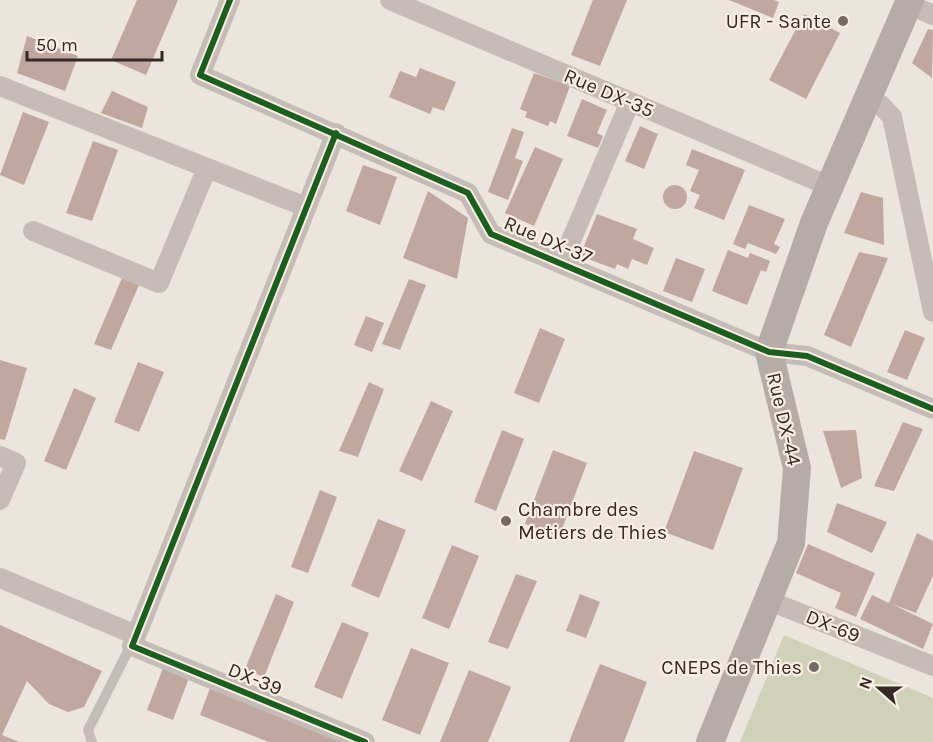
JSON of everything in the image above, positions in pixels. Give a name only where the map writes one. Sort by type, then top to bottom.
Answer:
[{"type":"street","name":"Rue DX-37","points":[[230,0],[200,75],[468,193],[490,234],[769,352],[807,356],[933,409]]},
{"type":"street","name":"Rue DX-35","points":[[390,0],[829,186]]},
{"type":"street","name":"Rue DX-44","points":[[710,742],[791,543],[796,468],[769,352],[829,186],[867,97],[917,6]]},
{"type":"street","points":[[0,86],[306,207]]},
{"type":"street","points":[[867,97],[881,105],[892,117],[933,312]]},
{"type":"street","points":[[561,264],[630,102]]},
{"type":"street","points":[[134,640],[336,133]]},
{"type":"street","points":[[33,231],[159,283],[207,168]]},
{"type":"street","points":[[0,456],[16,463],[0,500]]},
{"type":"street","name":"DX-39","points":[[0,578],[365,742]]},
{"type":"street","name":"DX-69","points":[[767,600],[933,666]]},
{"type":"lane","points":[[92,742],[88,730],[134,640]]},
{"type":"green space","name":"CNEPS de Thies","points":[[784,635],[933,698],[933,742],[740,742]]},
{"type":"building","points":[[137,0],[178,0],[146,75],[111,60]]},
{"type":"building","points":[[593,0],[627,0],[600,66],[571,55]]},
{"type":"building","points":[[729,0],[774,0],[779,2],[773,18]]},
{"type":"building","points":[[804,14],[840,33],[806,99],[769,80]]},
{"type":"building","points":[[928,29],[933,30],[932,78],[912,63]]},
{"type":"building","points":[[27,36],[78,56],[65,91],[17,73]]},
{"type":"building","points":[[420,68],[456,82],[444,111],[433,107],[430,114],[389,97],[400,71],[416,77]]},
{"type":"building","points":[[534,73],[570,86],[556,124],[550,121],[548,126],[525,117],[527,112],[520,109]]},
{"type":"building","points":[[112,91],[148,107],[142,128],[101,113]]},
{"type":"building","points":[[582,99],[607,110],[597,133],[603,136],[598,148],[567,136]]},
{"type":"building","points":[[23,112],[49,122],[24,185],[0,175]]},
{"type":"building","points":[[640,126],[658,134],[644,169],[625,161]]},
{"type":"building","points":[[512,128],[524,132],[515,158],[523,161],[508,200],[488,192]]},
{"type":"building","points":[[93,141],[118,150],[92,221],[66,213]]},
{"type":"building","points":[[535,147],[563,159],[534,226],[505,213]]},
{"type":"building","points":[[692,149],[745,170],[724,220],[694,208],[700,195],[690,191],[699,170],[686,165]]},
{"type":"building","points":[[363,165],[397,177],[380,225],[346,211]]},
{"type":"building","points":[[675,185],[680,186],[686,192],[686,202],[680,208],[675,209],[670,208],[664,202],[663,197],[664,192],[670,186]]},
{"type":"building","points":[[428,191],[468,218],[457,279],[403,258]]},
{"type":"building","points":[[861,192],[883,198],[884,245],[844,233]]},
{"type":"building","points":[[749,205],[785,219],[774,244],[780,247],[776,254],[748,243],[745,249],[733,244]]},
{"type":"building","points":[[597,214],[637,229],[633,239],[654,248],[647,265],[632,259],[628,269],[617,264],[615,269],[580,256]]},
{"type":"building","points":[[728,250],[748,258],[750,253],[770,261],[766,272],[761,270],[747,305],[712,291]]},
{"type":"building","points":[[859,252],[888,258],[851,347],[824,335]]},
{"type":"building","points":[[676,258],[705,269],[692,302],[663,291]]},
{"type":"building","points":[[122,278],[139,285],[111,350],[94,344]]},
{"type":"building","points":[[409,279],[426,285],[400,350],[382,344]]},
{"type":"building","points":[[366,316],[384,323],[372,352],[354,345]]},
{"type":"building","points":[[540,328],[565,339],[539,403],[514,393]]},
{"type":"building","points":[[905,330],[925,338],[907,380],[887,372]]},
{"type":"building","points":[[0,360],[27,368],[5,440],[0,439]]},
{"type":"building","points":[[138,362],[164,372],[139,432],[114,422]]},
{"type":"building","points":[[369,382],[384,389],[358,457],[339,451]]},
{"type":"building","points":[[74,388],[96,398],[66,470],[44,461]]},
{"type":"building","points":[[431,401],[453,411],[422,481],[399,471]]},
{"type":"building","points":[[903,422],[923,429],[894,491],[874,486]]},
{"type":"building","points":[[502,430],[524,439],[496,511],[474,502]]},
{"type":"building","points":[[856,430],[862,478],[841,488],[823,431]]},
{"type":"building","points":[[553,450],[587,463],[559,537],[525,524]]},
{"type":"building","points":[[694,451],[743,468],[713,550],[664,532]]},
{"type":"building","points":[[320,490],[337,497],[308,573],[291,567]]},
{"type":"building","points":[[837,503],[887,522],[872,553],[827,532]]},
{"type":"building","points":[[378,519],[406,530],[379,598],[351,586]]},
{"type":"building","points":[[917,533],[933,541],[933,576],[916,613],[892,604],[933,624],[923,649],[860,619],[872,595],[889,603]]},
{"type":"building","points":[[808,544],[875,573],[856,617],[835,608],[841,593],[796,573]]},
{"type":"building","points":[[452,545],[479,556],[449,629],[422,618]]},
{"type":"building","points":[[516,574],[537,581],[508,649],[488,642]]},
{"type":"building","points":[[276,594],[294,602],[264,677],[245,669]]},
{"type":"building","points":[[580,594],[600,602],[586,638],[566,631]]},
{"type":"building","points":[[342,622],[369,633],[342,699],[314,687]]},
{"type":"building","points":[[0,625],[102,671],[84,707],[68,712],[49,704],[27,681],[2,735],[19,742],[0,742]]},
{"type":"building","points":[[411,648],[449,663],[420,735],[382,720]]},
{"type":"building","points":[[600,664],[647,682],[624,742],[569,742]]},
{"type":"building","points":[[163,668],[189,678],[173,720],[147,710]]},
{"type":"building","points":[[469,670],[511,687],[488,742],[440,742]]},
{"type":"building","points":[[210,688],[344,742],[269,742],[200,715]]},
{"type":"cycle path","points":[[230,0],[200,75],[468,193],[491,234],[769,352],[807,356],[933,409]]},
{"type":"cycle path","points":[[336,133],[132,646],[365,742]]},
{"type":"place","name":"UFR - Sante","points":[[843,21]]},
{"type":"place","name":"Chambre des Metiers de Thies","points":[[506,521]]},
{"type":"place","name":"CNEPS de Thies","points":[[814,667]]}]
